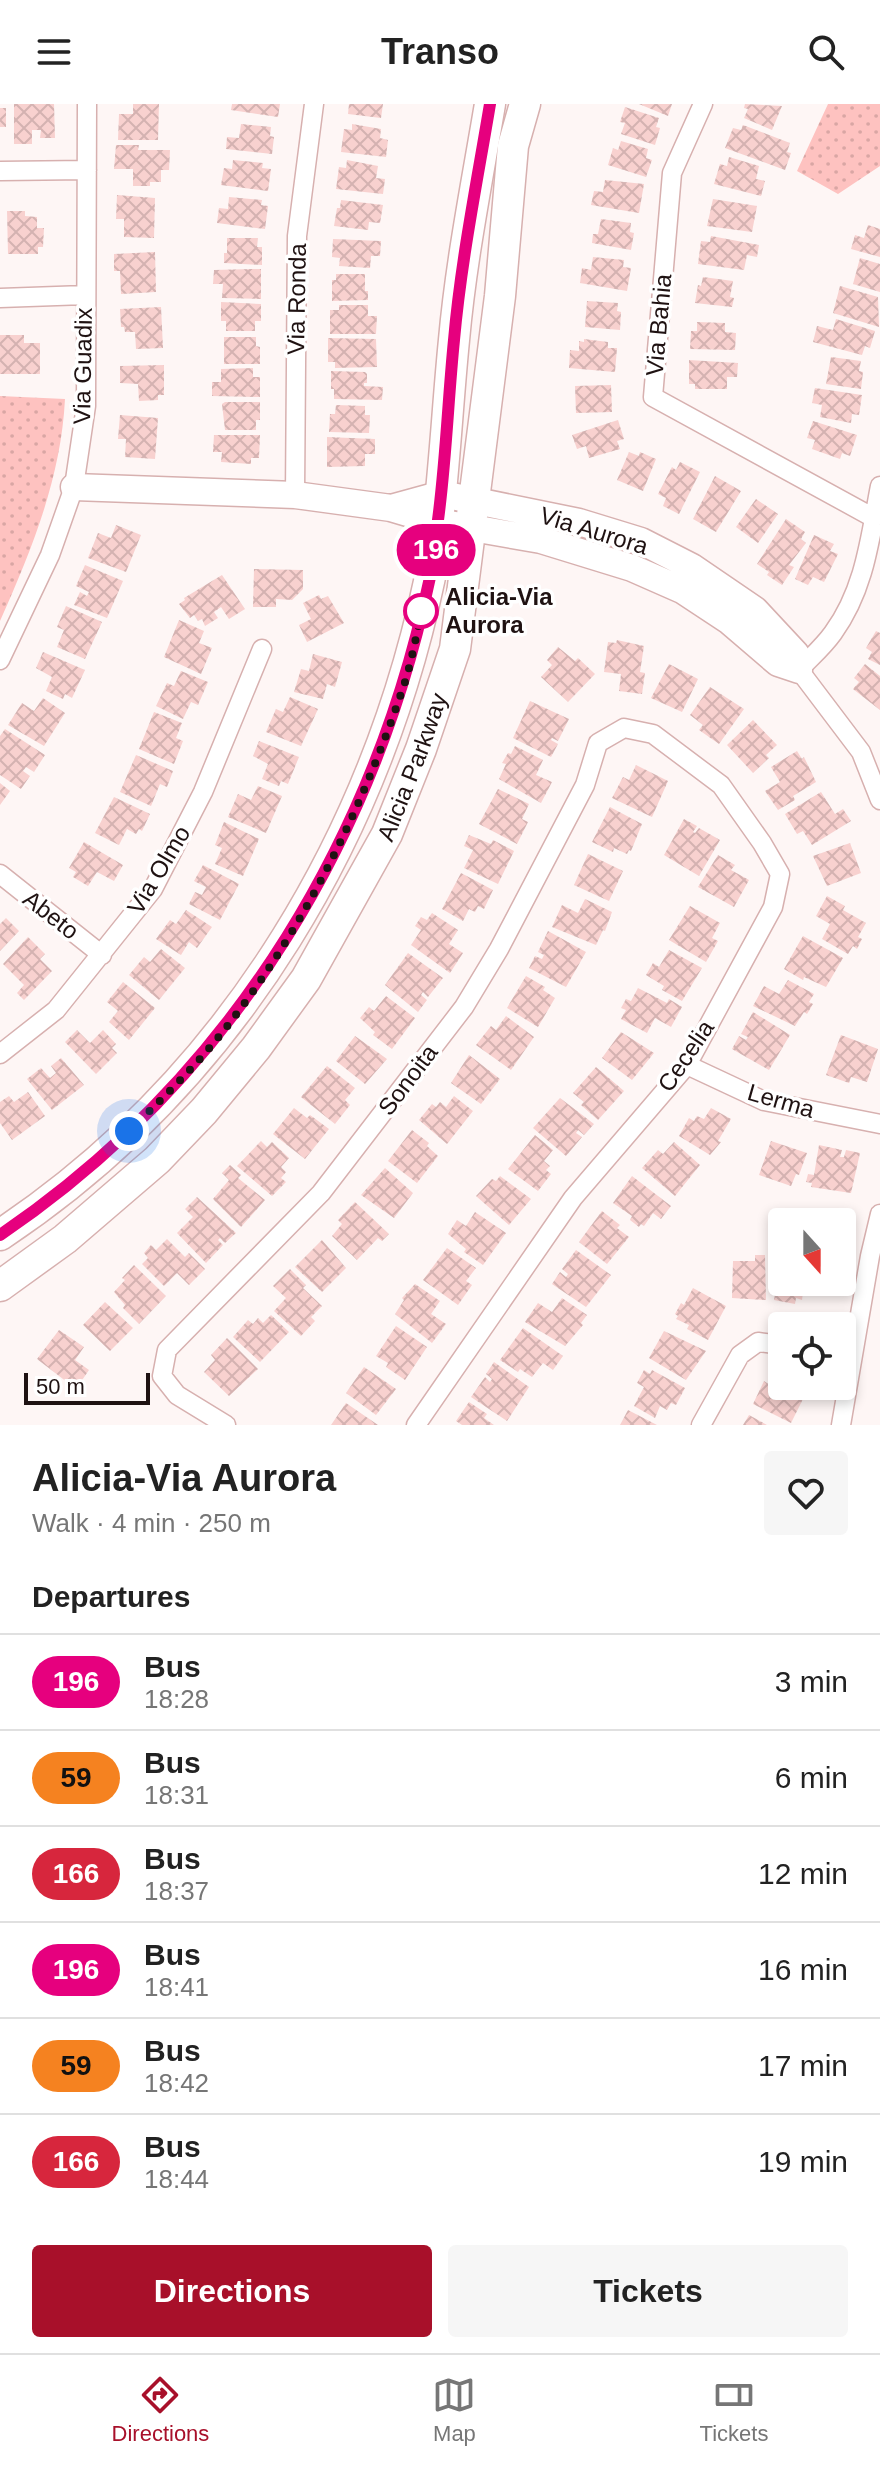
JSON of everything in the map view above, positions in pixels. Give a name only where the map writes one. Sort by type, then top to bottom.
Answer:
[{"type":"main road","name":"Alicia Parkway","points":[[0,1235],[37,1210],[107,1152],[172,1089],[225,1029],[312,897],[348,827],[405,682],[436,549],[456,318],[490,104]]},
{"type":"main road","name":"Alicia Parkway","points":[[0,1286],[65,1239],[157,1160],[204,1111],[256,1048],[306,979],[387,834],[421,749],[455,649],[500,296],[513,146],[525,104]]},
{"type":"street","name":"Via Guadix","points":[[0,660],[43,572],[74,487],[86,406],[87,104]]},
{"type":"street","name":"Via Ronda","points":[[295,495],[297,236],[314,104]]},
{"type":"street","name":"Via Bahia","points":[[703,104],[672,173],[653,397],[874,518]]},
{"type":"street","points":[[0,171],[87,170]]},
{"type":"street","points":[[0,298],[85,295]]},
{"type":"street","points":[[799,670],[832,635],[858,590],[867,561],[880,486]]},
{"type":"street","name":"Via Aurora","points":[[74,487],[295,495],[391,508],[440,508],[474,499],[641,541],[692,567],[755,610],[796,654],[799,670],[861,752],[880,800]]},
{"type":"street","name":"Via Aurora","points":[[440,508],[472,529],[541,540],[632,568],[682,590],[729,621],[778,663],[799,670]]},
{"type":"street","name":"Via Olmo","points":[[0,1054],[56,1010],[153,889],[203,792],[262,649]]},
{"type":"street","name":"Cecelia","points":[[416,1425],[573,1198],[687,1065],[773,907],[780,874],[721,785],[653,734],[624,728],[598,743]]},
{"type":"street","name":"Sonoita","points":[[226,1425],[177,1395],[162,1376],[167,1350],[321,1193],[464,1007],[499,949],[578,799],[598,743]]},
{"type":"street","name":"Abeto","points":[[0,874],[102,955]]},
{"type":"street","name":"Lerma","points":[[687,1065],[764,1101],[880,1124]]},
{"type":"street","points":[[856,1323],[875,1256],[880,1214]]},
{"type":"street","points":[[701,1425],[740,1355],[758,1342],[768,1343]]},
{"type":"street","points":[[841,1425],[843,1400]]},
{"type":"shaded area","points":[[828,104],[880,104],[880,166],[838,194],[797,171]]},
{"type":"shaded area","points":[[0,396],[65,399],[58,457],[43,513],[0,621]]},
{"type":"building","points":[[14,104],[54,104],[55,138],[40,138],[41,130],[32,130],[32,144],[14,144]]},
{"type":"building","points":[[133,104],[159,104],[158,140],[118,140],[119,114],[133,114]]},
{"type":"building","points":[[232,104],[280,104],[278,117],[231,110]]},
{"type":"building","points":[[349,104],[383,104],[381,118],[348,114]]},
{"type":"building","points":[[639,104],[672,104],[668,116]]},
{"type":"building","points":[[745,104],[782,106],[772,130],[744,118],[748,109],[744,108]]},
{"type":"building","points":[[625,107],[659,118],[656,127],[660,128],[655,145],[621,134],[625,123],[620,122]]},
{"type":"building","points":[[0,108],[6,108],[6,127],[0,127]]},
{"type":"building","points":[[241,124],[271,127],[270,136],[274,137],[272,154],[226,149],[227,137],[239,138]]},
{"type":"building","points":[[352,124],[381,129],[380,138],[388,140],[386,157],[341,152],[344,129],[352,130]]},
{"type":"building","points":[[743,125],[790,143],[787,152],[791,153],[785,170],[725,148],[733,128],[741,130]]},
{"type":"building","points":[[621,141],[648,149],[646,158],[652,160],[646,177],[608,165],[613,148],[618,150]]},
{"type":"building","points":[[116,145],[139,145],[138,150],[170,150],[169,170],[161,170],[161,182],[150,182],[150,186],[133,186],[133,169],[114,169]]},
{"type":"building","points":[[729,157],[759,166],[756,179],[765,181],[761,196],[714,184],[720,164],[727,166]]},
{"type":"building","points":[[233,160],[263,163],[262,168],[271,169],[268,191],[221,185],[224,168],[232,169]]},
{"type":"building","points":[[347,160],[378,166],[376,178],[385,179],[383,194],[336,189],[339,167],[346,168]]},
{"type":"building","points":[[605,180],[644,184],[639,213],[591,205],[594,191],[603,192]]},
{"type":"building","points":[[117,195],[155,198],[154,238],[124,237],[124,219],[116,219]]},
{"type":"building","points":[[229,197],[262,200],[261,205],[268,206],[265,229],[217,223],[219,208],[228,209]]},
{"type":"building","points":[[713,199],[757,206],[752,232],[707,226]]},
{"type":"building","points":[[341,200],[383,205],[380,223],[369,222],[368,230],[334,226]]},
{"type":"building","points":[[7,211],[25,211],[25,216],[37,217],[37,228],[44,228],[43,247],[38,247],[38,254],[8,254]]},
{"type":"building","points":[[601,219],[631,223],[630,232],[634,233],[631,250],[592,243],[593,234],[598,234]]},
{"type":"building","points":[[868,225],[880,229],[880,257],[851,249],[855,235],[864,238]]},
{"type":"building","points":[[711,236],[759,245],[757,257],[747,255],[744,270],[698,264],[701,241],[710,242]]},
{"type":"building","points":[[227,238],[258,238],[257,247],[262,247],[262,265],[224,263]]},
{"type":"building","points":[[333,239],[381,241],[380,256],[371,256],[370,268],[339,266],[340,258],[332,257]]},
{"type":"building","points":[[155,252],[156,292],[121,294],[120,271],[114,271],[114,254]]},
{"type":"building","points":[[593,257],[624,260],[623,267],[631,268],[627,291],[580,283],[582,268],[591,270]]},
{"type":"building","points":[[860,258],[880,264],[880,292],[853,284]]},
{"type":"building","points":[[261,269],[261,299],[222,298],[223,284],[213,284],[214,270]]},
{"type":"building","points":[[336,274],[365,274],[368,300],[332,301],[332,280],[336,280]]},
{"type":"building","points":[[703,277],[733,281],[732,307],[695,303],[698,285],[701,286]]},
{"type":"building","points":[[840,286],[878,297],[879,327],[833,313]]},
{"type":"building","points":[[587,301],[618,303],[620,330],[585,327]]},
{"type":"building","points":[[221,302],[261,304],[261,321],[255,321],[255,331],[226,331],[226,321],[221,321]]},
{"type":"building","points":[[339,305],[368,305],[368,316],[377,316],[376,334],[330,334],[330,310],[339,310]]},
{"type":"building","points":[[161,307],[163,348],[136,349],[135,332],[125,332],[121,327],[120,309]]},
{"type":"building","points":[[836,319],[875,331],[870,348],[865,346],[862,355],[813,342],[817,326],[833,330]]},
{"type":"building","points":[[697,322],[725,323],[725,332],[736,333],[735,350],[690,349],[691,331],[697,331]]},
{"type":"building","points":[[0,335],[24,335],[24,343],[40,343],[40,374],[0,374]]},
{"type":"building","points":[[224,337],[256,337],[256,346],[260,347],[260,364],[224,364]]},
{"type":"building","points":[[328,338],[376,339],[377,367],[335,368],[335,362],[328,362]]},
{"type":"building","points":[[584,339],[608,342],[608,348],[617,348],[615,372],[569,368],[570,350],[579,351],[579,341],[584,342]]},
{"type":"building","points":[[831,357],[861,361],[861,389],[826,384]]},
{"type":"building","points":[[689,360],[738,363],[737,377],[727,377],[727,389],[695,389],[695,384],[689,384]]},
{"type":"building","points":[[164,365],[164,395],[158,395],[158,400],[139,401],[138,384],[120,383],[120,366]]},
{"type":"building","points":[[253,368],[253,377],[260,377],[260,397],[212,396],[212,382],[221,382],[221,369]]},
{"type":"building","points":[[331,371],[365,372],[367,383],[364,386],[383,387],[382,400],[334,399]]},
{"type":"building","points":[[611,385],[612,412],[576,413],[575,386]]},
{"type":"building","points":[[815,388],[862,395],[859,415],[852,414],[851,423],[820,417],[822,405],[812,403]]},
{"type":"building","points":[[260,402],[260,420],[256,420],[256,430],[225,430],[222,404]]},
{"type":"building","points":[[336,405],[365,406],[365,415],[370,415],[369,433],[329,432],[330,414],[335,414]]},
{"type":"building","points":[[120,415],[158,418],[155,459],[125,457],[126,439],[118,439]]},
{"type":"building","points":[[618,420],[624,439],[617,441],[620,449],[589,458],[586,446],[577,449],[572,435]]},
{"type":"building","points":[[813,421],[857,435],[850,456],[842,453],[840,459],[812,449],[815,440],[807,438]]},
{"type":"building","points":[[214,435],[260,435],[259,458],[251,458],[251,464],[221,462],[222,452],[213,452]]},
{"type":"building","points":[[327,437],[375,439],[375,454],[365,454],[365,466],[327,467]]},
{"type":"building","points":[[629,452],[639,456],[640,452],[656,459],[643,491],[617,480]]},
{"type":"building","points":[[680,462],[700,472],[679,514],[663,506],[666,498],[658,494],[672,467],[676,470]]},
{"type":"building","points":[[715,476],[741,491],[716,532],[693,519]]},
{"type":"building","points":[[756,499],[778,514],[758,543],[736,527]]},
{"type":"building","points":[[786,519],[805,532],[801,539],[806,543],[789,565],[794,567],[782,585],[757,564]]},
{"type":"building","points":[[116,525],[141,535],[126,572],[88,558],[98,533],[111,538]]},
{"type":"building","points":[[814,535],[834,544],[830,551],[838,554],[824,582],[813,577],[808,585],[795,579]]},
{"type":"building","points":[[85,565],[123,581],[107,618],[74,605],[80,592],[87,596],[89,592],[76,586]]},
{"type":"building","points":[[254,569],[303,570],[303,589],[292,600],[276,599],[276,607],[253,607]]},
{"type":"building","points":[[222,575],[245,609],[229,619],[221,607],[214,612],[218,618],[205,626],[202,619],[198,621],[194,615],[190,618],[179,604]]},
{"type":"building","points":[[319,595],[321,599],[328,596],[344,623],[307,642],[299,625],[311,619],[303,603]]},
{"type":"building","points":[[66,606],[102,622],[85,659],[57,647],[64,630],[57,627]]},
{"type":"building","points":[[179,620],[204,631],[199,643],[212,648],[201,674],[164,657]]},
{"type":"building","points":[[876,631],[880,633],[880,665],[868,659],[872,652],[866,648]]},
{"type":"building","points":[[617,640],[644,646],[640,672],[645,673],[642,694],[619,691],[621,674],[604,672],[608,642],[616,643]]},
{"type":"building","points":[[558,647],[575,661],[578,658],[595,674],[568,702],[541,677],[552,665],[547,660]]},
{"type":"building","points":[[43,652],[85,670],[72,698],[65,694],[63,699],[46,691],[52,677],[36,668]]},
{"type":"building","points":[[313,654],[342,662],[335,687],[327,684],[323,699],[294,692],[301,669],[309,671]]},
{"type":"building","points":[[669,664],[698,679],[682,712],[651,698]]},
{"type":"building","points":[[865,664],[880,676],[880,710],[853,689],[859,682],[854,678]]},
{"type":"building","points":[[181,671],[208,682],[198,705],[191,702],[183,719],[156,706],[167,683],[174,686]]},
{"type":"building","points":[[710,687],[744,709],[719,744],[699,730],[703,725],[690,715]]},
{"type":"building","points":[[290,697],[318,709],[301,746],[266,732],[276,709],[283,712]]},
{"type":"building","points":[[43,698],[65,713],[44,746],[8,725],[22,703],[34,711]]},
{"type":"building","points":[[530,701],[569,719],[558,741],[551,740],[558,744],[551,757],[513,738]]},
{"type":"building","points":[[154,712],[182,723],[176,738],[183,741],[174,764],[139,749]]},
{"type":"building","points":[[753,720],[777,745],[753,773],[727,745]]},
{"type":"building","points":[[5,729],[45,755],[34,772],[26,767],[23,771],[30,776],[21,789],[0,775],[0,736]]},
{"type":"building","points":[[259,741],[299,757],[288,784],[281,781],[279,786],[262,779],[268,764],[253,756]]},
{"type":"building","points":[[515,746],[543,760],[536,775],[552,782],[541,803],[499,779],[506,764],[502,763]]},
{"type":"building","points":[[797,751],[802,759],[804,757],[816,782],[778,810],[765,791],[780,782],[771,767]]},
{"type":"building","points":[[136,755],[173,771],[167,787],[160,784],[151,806],[120,792]]},
{"type":"building","points":[[636,765],[668,781],[652,817],[612,798],[623,777],[629,780]]},
{"type":"building","points":[[0,783],[10,791],[0,805]]},
{"type":"building","points":[[258,786],[282,796],[266,833],[228,817],[238,794],[251,800]]},
{"type":"building","points":[[498,789],[529,804],[522,819],[528,822],[517,844],[479,824]]},
{"type":"building","points":[[821,792],[835,814],[843,809],[851,821],[812,845],[803,831],[797,834],[785,814]]},
{"type":"building","points":[[114,797],[150,814],[142,831],[139,829],[136,834],[127,829],[119,845],[95,833]]},
{"type":"building","points":[[610,807],[642,824],[627,854],[614,848],[613,852],[592,842]]},
{"type":"building","points":[[684,819],[697,826],[693,832],[699,828],[720,840],[699,876],[664,855]]},
{"type":"building","points":[[224,822],[259,839],[243,876],[215,864],[222,848],[215,845]]},
{"type":"building","points":[[469,835],[491,844],[493,840],[514,851],[498,884],[464,868],[473,850],[464,846]]},
{"type":"building","points":[[84,842],[123,865],[114,881],[97,872],[88,886],[73,877],[76,872],[69,868]]},
{"type":"building","points":[[850,843],[861,873],[827,886],[813,856]]},
{"type":"building","points":[[588,854],[623,871],[609,901],[574,885]]},
{"type":"building","points":[[718,855],[735,865],[731,870],[749,880],[734,907],[698,887]]},
{"type":"building","points":[[203,865],[239,884],[220,920],[189,904],[195,892],[202,895],[206,887],[194,881]]},
{"type":"building","points":[[461,873],[493,890],[484,909],[478,906],[475,912],[469,909],[463,921],[442,909]]},
{"type":"building","points":[[827,896],[845,906],[843,910],[866,923],[858,937],[862,939],[857,949],[853,946],[848,954],[822,939],[830,924],[816,916]]},
{"type":"building","points":[[585,899],[612,912],[596,945],[552,927],[562,905],[578,913]]},
{"type":"building","points":[[690,906],[720,923],[712,938],[718,941],[706,962],[669,940]]},
{"type":"building","points":[[186,910],[212,927],[197,948],[189,942],[181,955],[156,939],[170,920],[176,924]]},
{"type":"building","points":[[432,913],[458,930],[449,944],[463,953],[450,973],[411,945],[421,930],[415,926],[421,917],[427,920]]},
{"type":"building","points":[[6,918],[19,931],[0,951],[0,924]]},
{"type":"building","points":[[548,931],[586,952],[566,987],[529,968],[535,956],[542,959],[544,955],[538,952]]},
{"type":"building","points":[[803,936],[843,958],[826,987],[804,977],[803,980],[784,969]]},
{"type":"building","points":[[28,937],[45,954],[40,959],[52,971],[24,1000],[17,993],[24,985],[3,964]]},
{"type":"building","points":[[161,949],[185,968],[159,1000],[129,975],[144,957],[150,962]]},
{"type":"building","points":[[669,950],[702,968],[682,1001],[662,990],[664,986],[646,975],[653,963],[659,967]]},
{"type":"building","points":[[408,953],[443,978],[428,997],[423,992],[421,995],[427,1000],[418,1012],[385,985]]},
{"type":"building","points":[[526,976],[545,987],[543,990],[555,998],[538,1027],[507,1008]]},
{"type":"building","points":[[788,980],[814,994],[809,1002],[813,1004],[795,1026],[753,1006],[764,986],[779,994]]},
{"type":"building","points":[[123,982],[155,1008],[129,1040],[109,1022],[118,1011],[107,1002]]},
{"type":"building","points":[[638,988],[682,1007],[671,1027],[655,1018],[647,1033],[621,1019],[626,1010],[621,1008],[626,999],[631,1001]]},
{"type":"building","points":[[386,996],[415,1018],[392,1049],[373,1035],[375,1032],[360,1018],[369,1007],[374,1011]]},
{"type":"building","points":[[753,1012],[790,1035],[769,1070],[732,1049],[739,1036],[746,1040],[748,1037],[741,1034]]},
{"type":"building","points":[[506,1016],[534,1037],[511,1070],[476,1045],[491,1026],[496,1030]]},
{"type":"building","points":[[77,1030],[90,1043],[103,1030],[116,1044],[112,1048],[117,1053],[96,1074],[65,1042]]},
{"type":"building","points":[[621,1032],[654,1053],[632,1080],[602,1058]]},
{"type":"building","points":[[841,1035],[878,1049],[867,1082],[851,1077],[849,1083],[826,1075]]},
{"type":"building","points":[[355,1036],[387,1059],[365,1084],[336,1061]]},
{"type":"building","points":[[469,1055],[500,1079],[481,1104],[451,1083]]},
{"type":"building","points":[[61,1058],[84,1085],[52,1110],[27,1079],[41,1068],[50,1078],[56,1073],[51,1066]]},
{"type":"building","points":[[327,1066],[355,1088],[345,1100],[350,1105],[335,1124],[301,1097]]},
{"type":"building","points":[[596,1067],[624,1091],[598,1120],[573,1093]]},
{"type":"building","points":[[28,1092],[45,1116],[12,1140],[0,1123],[0,1102],[9,1096],[14,1102]]},
{"type":"building","points":[[454,1096],[473,1111],[447,1144],[419,1120],[432,1104],[436,1107],[440,1102],[446,1107]]},
{"type":"building","points":[[560,1098],[594,1124],[584,1135],[578,1130],[576,1133],[582,1137],[566,1156],[533,1128]]},
{"type":"building","points":[[294,1108],[329,1129],[305,1159],[273,1134]]},
{"type":"building","points":[[711,1108],[731,1119],[718,1141],[721,1142],[710,1155],[679,1136],[689,1118],[694,1121],[697,1116],[704,1119]]},
{"type":"building","points":[[412,1130],[429,1143],[427,1146],[438,1156],[417,1183],[388,1161]]},
{"type":"building","points":[[535,1135],[553,1150],[544,1161],[550,1166],[546,1170],[551,1174],[538,1191],[508,1169]]},
{"type":"building","points":[[261,1141],[267,1147],[272,1142],[289,1158],[281,1167],[286,1172],[281,1178],[286,1182],[272,1196],[237,1166]]},
{"type":"building","points":[[771,1141],[807,1153],[791,1186],[759,1175]]},
{"type":"building","points":[[674,1142],[700,1165],[675,1196],[642,1168],[658,1150],[663,1154]]},
{"type":"building","points":[[819,1145],[842,1150],[840,1157],[844,1157],[846,1150],[860,1153],[851,1193],[811,1187],[812,1183],[806,1182],[808,1174],[814,1175]]},
{"type":"building","points":[[230,1165],[241,1175],[238,1178],[265,1200],[241,1227],[213,1199],[229,1180],[222,1173]]},
{"type":"building","points":[[385,1168],[413,1193],[394,1218],[361,1195]]},
{"type":"building","points":[[500,1176],[531,1199],[509,1225],[476,1196],[492,1179],[496,1181]]},
{"type":"building","points":[[632,1176],[671,1206],[661,1219],[653,1213],[644,1226],[641,1224],[639,1227],[630,1220],[632,1216],[613,1203]]},
{"type":"building","points":[[197,1197],[236,1233],[225,1243],[220,1238],[218,1240],[223,1245],[206,1263],[177,1233],[193,1217],[185,1209]]},
{"type":"building","points":[[355,1202],[389,1234],[382,1241],[378,1238],[357,1260],[332,1236],[342,1224],[338,1220]]},
{"type":"building","points":[[602,1211],[620,1225],[617,1228],[629,1237],[607,1264],[579,1242]]},
{"type":"building","points":[[475,1212],[506,1233],[483,1265],[464,1252],[466,1249],[448,1234],[457,1220],[466,1226]]},
{"type":"building","points":[[167,1239],[185,1257],[189,1253],[205,1269],[189,1285],[177,1273],[164,1286],[142,1264],[148,1258],[144,1253],[151,1245],[156,1250]]},
{"type":"building","points":[[322,1240],[346,1268],[322,1292],[295,1267]]},
{"type":"building","points":[[447,1248],[476,1268],[466,1281],[472,1285],[458,1305],[423,1280]]},
{"type":"building","points":[[576,1250],[611,1275],[586,1307],[552,1284],[560,1272],[566,1277],[568,1274],[562,1269]]},
{"type":"building","points":[[755,1255],[765,1255],[766,1300],[732,1298],[733,1261],[755,1261]]},
{"type":"building","points":[[134,1265],[166,1296],[139,1324],[123,1308],[125,1305],[114,1292]]},
{"type":"building","points":[[290,1269],[306,1285],[303,1288],[322,1306],[311,1317],[315,1321],[301,1336],[274,1311],[286,1298],[273,1286]]},
{"type":"building","points":[[415,1284],[440,1301],[431,1314],[446,1324],[432,1343],[395,1314],[404,1300],[402,1298]]},
{"type":"building","points":[[693,1288],[726,1306],[708,1340],[676,1319],[678,1316],[675,1314],[681,1303],[684,1305]]},
{"type":"building","points":[[775,1296],[802,1296],[802,1300],[796,1298],[795,1304],[774,1300]]},
{"type":"building","points":[[562,1298],[587,1315],[581,1323],[583,1325],[565,1346],[525,1322],[538,1303],[552,1312]]},
{"type":"building","points":[[105,1302],[133,1328],[110,1351],[83,1325]]},
{"type":"building","points":[[271,1315],[289,1332],[260,1362],[233,1337],[248,1320],[253,1324],[258,1318],[263,1323]]},
{"type":"building","points":[[396,1326],[427,1347],[405,1380],[376,1356]]},
{"type":"building","points":[[523,1328],[563,1356],[553,1370],[543,1363],[532,1377],[500,1360]]},
{"type":"building","points":[[59,1330],[84,1347],[75,1360],[89,1370],[76,1389],[37,1359]]},
{"type":"building","points":[[664,1331],[706,1351],[686,1380],[649,1358]]},
{"type":"building","points":[[227,1338],[258,1369],[229,1396],[204,1372],[215,1360],[211,1355]]},
{"type":"building","points":[[494,1362],[529,1387],[507,1421],[471,1397],[485,1377],[490,1382],[492,1379],[486,1374]]},
{"type":"building","points":[[364,1367],[396,1389],[376,1415],[346,1393]]},
{"type":"building","points":[[644,1370],[650,1374],[652,1370],[685,1388],[676,1405],[671,1403],[667,1410],[660,1406],[655,1418],[634,1406],[644,1387],[637,1383]]},
{"type":"building","points":[[764,1381],[768,1384],[768,1400],[802,1400],[791,1423],[753,1404]]},
{"type":"building","points":[[469,1402],[487,1414],[484,1418],[494,1425],[462,1425],[456,1421]]},
{"type":"building","points":[[346,1403],[378,1425],[331,1425]]},
{"type":"building","points":[[628,1410],[657,1425],[620,1425]]},
{"type":"building","points":[[749,1415],[767,1425],[743,1425]]},
{"type":"bus line","name":"196","points":[[0,1235],[37,1210],[107,1152],[172,1089],[225,1029],[312,897],[348,827],[405,682],[436,549],[456,318],[490,104]]},
{"type":"place","name":"Alicia-Via Aurora","points":[[421,611]]},
{"type":"route","points":[[129,1131],[172,1089],[225,1029],[312,897],[348,827],[374,764],[405,682],[424,602],[421,611]]}]
